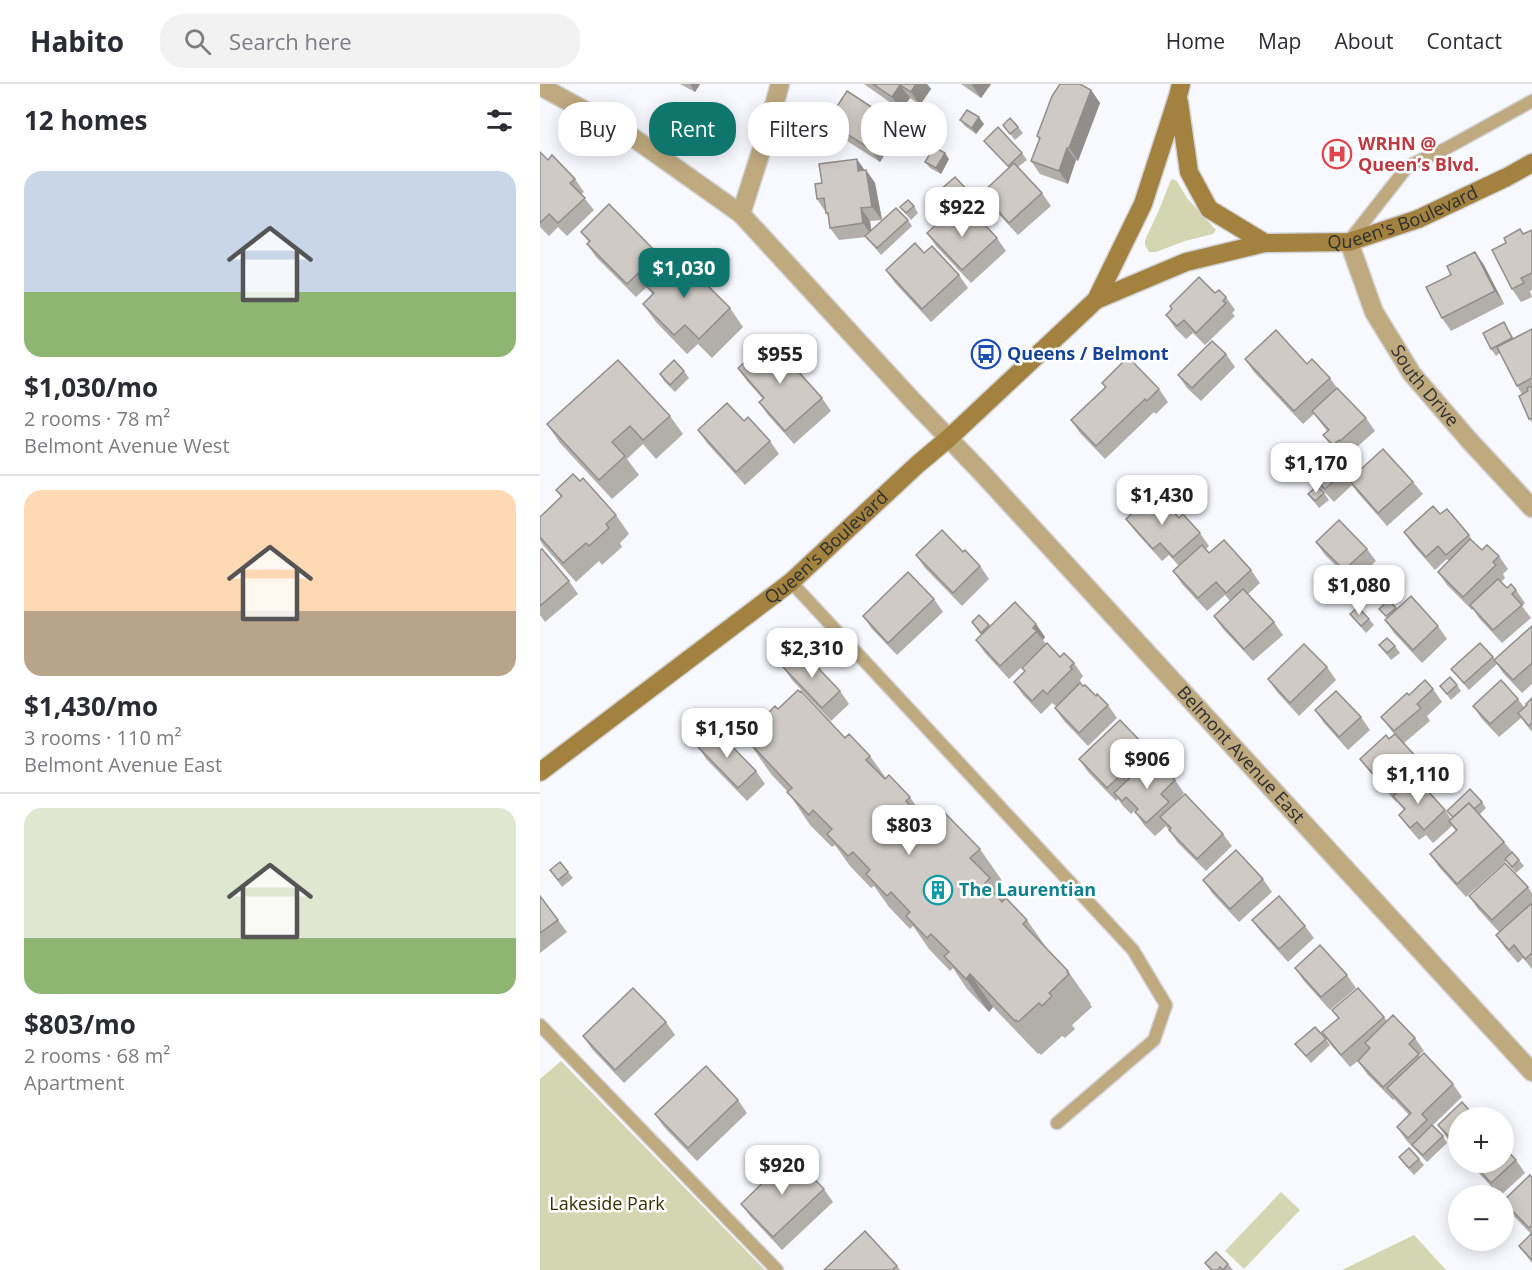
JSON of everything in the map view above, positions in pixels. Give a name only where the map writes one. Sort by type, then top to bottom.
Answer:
[{"type":"street","points":[[741,214],[780,84]]},
{"type":"street","name":"Belmont Avenue East","points":[[540,86],[628,134],[741,214],[1532,1072]]},
{"type":"street","name":"Queen's Boulevard","points":[[1180,90],[1189,172],[1209,208],[1265,243]]},
{"type":"street","name":"Queen's Boulevard","points":[[1096,300],[1143,204],[1180,90]]},
{"type":"street","name":"Queen's Boulevard","points":[[540,771],[790,582],[949,438],[1096,300],[1186,262],[1265,243],[1349,242],[1418,219],[1532,163]]},
{"type":"street","name":"South Drive","points":[[1349,242],[1374,312],[1412,374],[1532,508]]},
{"type":"lane","points":[[1349,242],[1408,166],[1445,149],[1532,101]]},
{"type":"lane","points":[[790,582],[1133,951],[1166,1005],[1154,1040],[1057,1124]]},
{"type":"lane","points":[[540,1025],[777,1270]]},
{"type":"green space","points":[[1172,179],[1177,181],[1187,198],[1216,230],[1213,234],[1156,252],[1149,252],[1145,240]]},
{"type":"green space","name":"Lakeside Park","points":[[561,1061],[765,1270],[540,1270],[540,1079]]},
{"type":"green space","points":[[1281,1192],[1300,1210],[1244,1269],[1225,1251]]},
{"type":"green space","points":[[1414,1235],[1446,1270],[1342,1270]]},
{"type":"building","points":[[873,84],[916,84],[911,92],[900,85],[892,97]]},
{"type":"building","points":[[1060,84],[1080,84],[1091,90],[1059,171],[1031,161],[1040,138],[1037,136],[1052,96]]},
{"type":"building","points":[[847,91],[864,102],[861,102],[861,143],[849,135],[849,102],[840,102]]},
{"type":"building","points":[[967,110],[979,117],[972,128],[960,120]]},
{"type":"building","points":[[1010,118],[1018,127],[1010,134],[1003,125]]},
{"type":"building","points":[[998,127],[1022,153],[1008,166],[984,141]]},
{"type":"building","points":[[540,152],[548,160],[552,155],[575,179],[570,183],[585,198],[558,223],[549,214],[540,223]]},
{"type":"building","points":[[929,156],[943,156],[936,168],[925,162]]},
{"type":"building","points":[[857,159],[858,171],[866,170],[872,207],[861,208],[863,223],[830,228],[824,198],[817,199],[815,184],[822,183],[819,164]]},
{"type":"building","points":[[1014,163],[1042,193],[1009,223],[982,193]]},
{"type":"building","points":[[955,177],[976,199],[961,213],[940,190]]},
{"type":"building","points":[[908,200],[914,206],[906,213],[900,207]]},
{"type":"building","points":[[609,204],[658,254],[627,284],[587,244],[590,241],[581,232]]},
{"type":"building","points":[[896,208],[908,220],[877,248],[865,236]]},
{"type":"building","points":[[951,211],[963,223],[974,213],[997,238],[962,270],[927,233]]},
{"type":"building","points":[[1520,229],[1523,234],[1532,230],[1532,273],[1521,278],[1524,283],[1512,289],[1492,250],[1506,243],[1504,238]]},
{"type":"building","points":[[915,243],[924,253],[932,246],[959,275],[922,309],[886,270]]},
{"type":"building","points":[[1475,252],[1495,291],[1442,318],[1426,287],[1451,275],[1447,266]]},
{"type":"building","points":[[680,253],[703,277],[701,279],[730,308],[699,339],[685,325],[674,335],[643,304],[654,293],[646,286]]},
{"type":"building","points":[[1199,277],[1215,293],[1219,290],[1226,297],[1223,301],[1226,303],[1196,333],[1184,320],[1177,326],[1166,315],[1172,309],[1170,306]]},
{"type":"building","points":[[1504,322],[1512,338],[1491,349],[1483,333]]},
{"type":"building","points":[[1532,329],[1532,378],[1517,386],[1497,347]]},
{"type":"building","points":[[1276,330],[1307,364],[1312,359],[1330,378],[1294,411],[1245,359]]},
{"type":"building","points":[[770,340],[822,398],[785,431],[759,402],[764,398],[738,368]]},
{"type":"building","points":[[1212,341],[1226,354],[1192,388],[1178,375]]},
{"type":"building","points":[[1128,357],[1159,389],[1147,401],[1145,399],[1096,446],[1071,420],[1106,387],[1102,383]]},
{"type":"building","points":[[618,360],[670,416],[643,440],[630,426],[612,442],[625,456],[599,480],[547,424]]},
{"type":"building","points":[[674,360],[684,371],[670,385],[660,374]]},
{"type":"building","points":[[1532,386],[1532,418],[1529,419],[1519,396]]},
{"type":"building","points":[[1337,388],[1366,418],[1333,445],[1323,435],[1329,430],[1312,411]]},
{"type":"building","points":[[727,403],[744,421],[748,417],[770,441],[736,472],[698,430]]},
{"type":"building","points":[[1333,446],[1351,465],[1325,489],[1307,470]]},
{"type":"building","points":[[1383,449],[1413,482],[1378,513],[1349,480]]},
{"type":"building","points":[[573,474],[580,481],[583,478],[616,515],[606,524],[609,528],[589,546],[586,543],[563,563],[540,537],[540,517],[562,496],[556,490]]},
{"type":"building","points":[[1317,486],[1324,493],[1315,501],[1308,494]]},
{"type":"building","points":[[1155,492],[1179,518],[1183,514],[1200,533],[1173,557],[1160,543],[1153,549],[1126,519]]},
{"type":"building","points":[[1433,506],[1440,514],[1447,509],[1469,535],[1446,555],[1438,546],[1426,557],[1404,532]]},
{"type":"building","points":[[1339,520],[1367,549],[1344,570],[1316,542]]},
{"type":"building","points":[[942,530],[980,566],[953,593],[916,555]]},
{"type":"building","points":[[1470,539],[1482,550],[1487,545],[1499,556],[1493,562],[1496,565],[1463,597],[1438,572]]},
{"type":"building","points":[[1224,540],[1251,570],[1226,593],[1216,582],[1198,598],[1173,571],[1202,545],[1209,553]]},
{"type":"building","points":[[542,549],[569,581],[540,606],[540,550]]},
{"type":"building","points":[[908,572],[934,599],[888,643],[863,616]]},
{"type":"building","points":[[1498,579],[1507,588],[1511,584],[1516,590],[1512,594],[1522,605],[1493,630],[1470,605]]},
{"type":"building","points":[[1243,589],[1274,622],[1244,649],[1214,616]]},
{"type":"building","points":[[1411,596],[1438,626],[1413,650],[1385,620]]},
{"type":"building","points":[[1389,600],[1396,608],[1386,616],[1379,609]]},
{"type":"building","points":[[1015,602],[1036,624],[1033,628],[1037,631],[1000,666],[976,640]]},
{"type":"building","points":[[1358,607],[1369,619],[1361,626],[1350,614]]},
{"type":"building","points":[[979,615],[989,625],[981,633],[972,622]]},
{"type":"building","points":[[1532,626],[1532,663],[1513,680],[1494,660]]},
{"type":"building","points":[[1387,638],[1395,646],[1387,653],[1379,645]]},
{"type":"building","points":[[1047,643],[1060,657],[1064,653],[1074,663],[1070,667],[1072,669],[1047,694],[1043,690],[1032,701],[1014,682],[1025,671],[1022,668]]},
{"type":"building","points":[[1480,643],[1493,657],[1464,683],[1451,669]]},
{"type":"building","points":[[1304,644],[1327,667],[1290,703],[1268,679]]},
{"type":"building","points":[[801,650],[840,691],[822,708],[783,667]]},
{"type":"building","points":[[1450,677],[1457,685],[1447,694],[1440,686]]},
{"type":"building","points":[[1425,680],[1433,689],[1417,704],[1421,708],[1394,731],[1381,717]]},
{"type":"building","points":[[1501,680],[1518,699],[1490,724],[1473,706]]},
{"type":"building","points":[[1080,683],[1096,696],[1097,694],[1108,705],[1079,733],[1055,708]]},
{"type":"building","name":"The Laurentian","points":[[798,690],[845,738],[849,734],[870,756],[866,760],[885,779],[889,775],[910,797],[906,801],[925,822],[940,808],[980,849],[970,858],[990,878],[985,883],[1002,902],[1006,898],[1027,920],[1023,924],[1068,971],[1069,974],[1049,993],[1052,996],[1042,1006],[1039,1003],[1018,1022],[1015,1021],[970,974],[966,979],[944,956],[949,952],[931,934],[927,938],[906,916],[910,912],[891,892],[887,896],[866,874],[870,870],[853,852],[848,856],[827,834],[832,829],[813,810],[809,815],[787,792],[792,788],[747,738],[767,719],[765,716],[775,706],[778,709]]},
{"type":"building","points":[[1336,691],[1361,717],[1339,737],[1315,710]]},
{"type":"building","points":[[1532,698],[1532,723],[1529,726],[1518,713]]},
{"type":"building","points":[[1120,720],[1148,749],[1107,788],[1079,759]]},
{"type":"building","points":[[716,730],[756,771],[738,788],[698,747]]},
{"type":"building","points":[[1395,734],[1420,761],[1387,790],[1360,759],[1386,735],[1389,739]]},
{"type":"building","points":[[1152,757],[1175,780],[1161,794],[1169,802],[1146,823],[1135,812],[1138,809],[1126,797],[1122,801],[1114,793]]},
{"type":"building","points":[[1415,777],[1445,810],[1424,830],[1417,822],[1410,828],[1399,815],[1405,809],[1393,796]]},
{"type":"building","points":[[1470,789],[1482,802],[1474,809],[1469,803],[1453,817],[1447,811]]},
{"type":"building","points":[[1185,794],[1223,834],[1197,859],[1169,830],[1171,828],[1160,817]]},
{"type":"building","points":[[1469,803],[1504,842],[1457,884],[1430,854],[1457,830],[1449,821]]},
{"type":"building","points":[[1236,850],[1263,879],[1230,909],[1203,880]]},
{"type":"building","points":[[1512,852],[1519,860],[1512,867],[1505,859]]},
{"type":"building","points":[[560,862],[568,872],[558,880],[550,870]]},
{"type":"building","points":[[1505,863],[1528,887],[1492,920],[1469,896]]},
{"type":"building","points":[[540,896],[558,920],[540,933]]},
{"type":"building","points":[[1279,896],[1305,926],[1279,949],[1252,920]]},
{"type":"building","points":[[1532,903],[1532,953],[1525,959],[1514,945],[1509,950],[1496,935]]},
{"type":"building","points":[[1320,945],[1347,975],[1321,997],[1295,968]]},
{"type":"building","points":[[633,988],[666,1022],[615,1070],[583,1036]]},
{"type":"building","points":[[1358,988],[1384,1017],[1341,1055],[1322,1032],[1339,1018],[1332,1010]]},
{"type":"building","points":[[1393,1015],[1415,1038],[1409,1044],[1419,1054],[1383,1087],[1358,1061],[1370,1048],[1365,1043]]},
{"type":"building","points":[[1315,1027],[1326,1039],[1306,1056],[1295,1044]]},
{"type":"building","points":[[1424,1053],[1453,1084],[1422,1114],[1427,1120],[1408,1138],[1397,1127],[1411,1113],[1387,1088]]},
{"type":"building","points":[[706,1066],[738,1100],[688,1148],[655,1114]]},
{"type":"building","points":[[1462,1102],[1466,1107],[1457,1107]]},
{"type":"building","points":[[1448,1115],[1448,1136],[1438,1125]]},
{"type":"building","points":[[1432,1125],[1443,1136],[1423,1155],[1412,1145]]},
{"type":"building","points":[[1409,1148],[1419,1159],[1409,1168],[1399,1157]]},
{"type":"building","points":[[791,1155],[824,1189],[773,1237],[741,1204]]},
{"type":"building","points":[[1482,1173],[1502,1173],[1491,1183]]},
{"type":"building","points":[[1530,1175],[1532,1178],[1532,1225],[1529,1228],[1514,1212],[1514,1190]]},
{"type":"building","points":[[865,1231],[897,1266],[892,1270],[824,1270]]},
{"type":"building","points":[[1532,1233],[1532,1260],[1519,1246]]},
{"type":"building","points":[[1216,1252],[1228,1264],[1223,1270],[1220,1267],[1218,1270],[1212,1270],[1205,1263]]},
{"type":"place","name":"WRHN @ Queen’s Blvd.","points":[[1337,154]]},
{"type":"place","name":"Queens / Belmont","points":[[986,354]]},
{"type":"place","name":"The Laurentian","points":[[938,890]]}]
